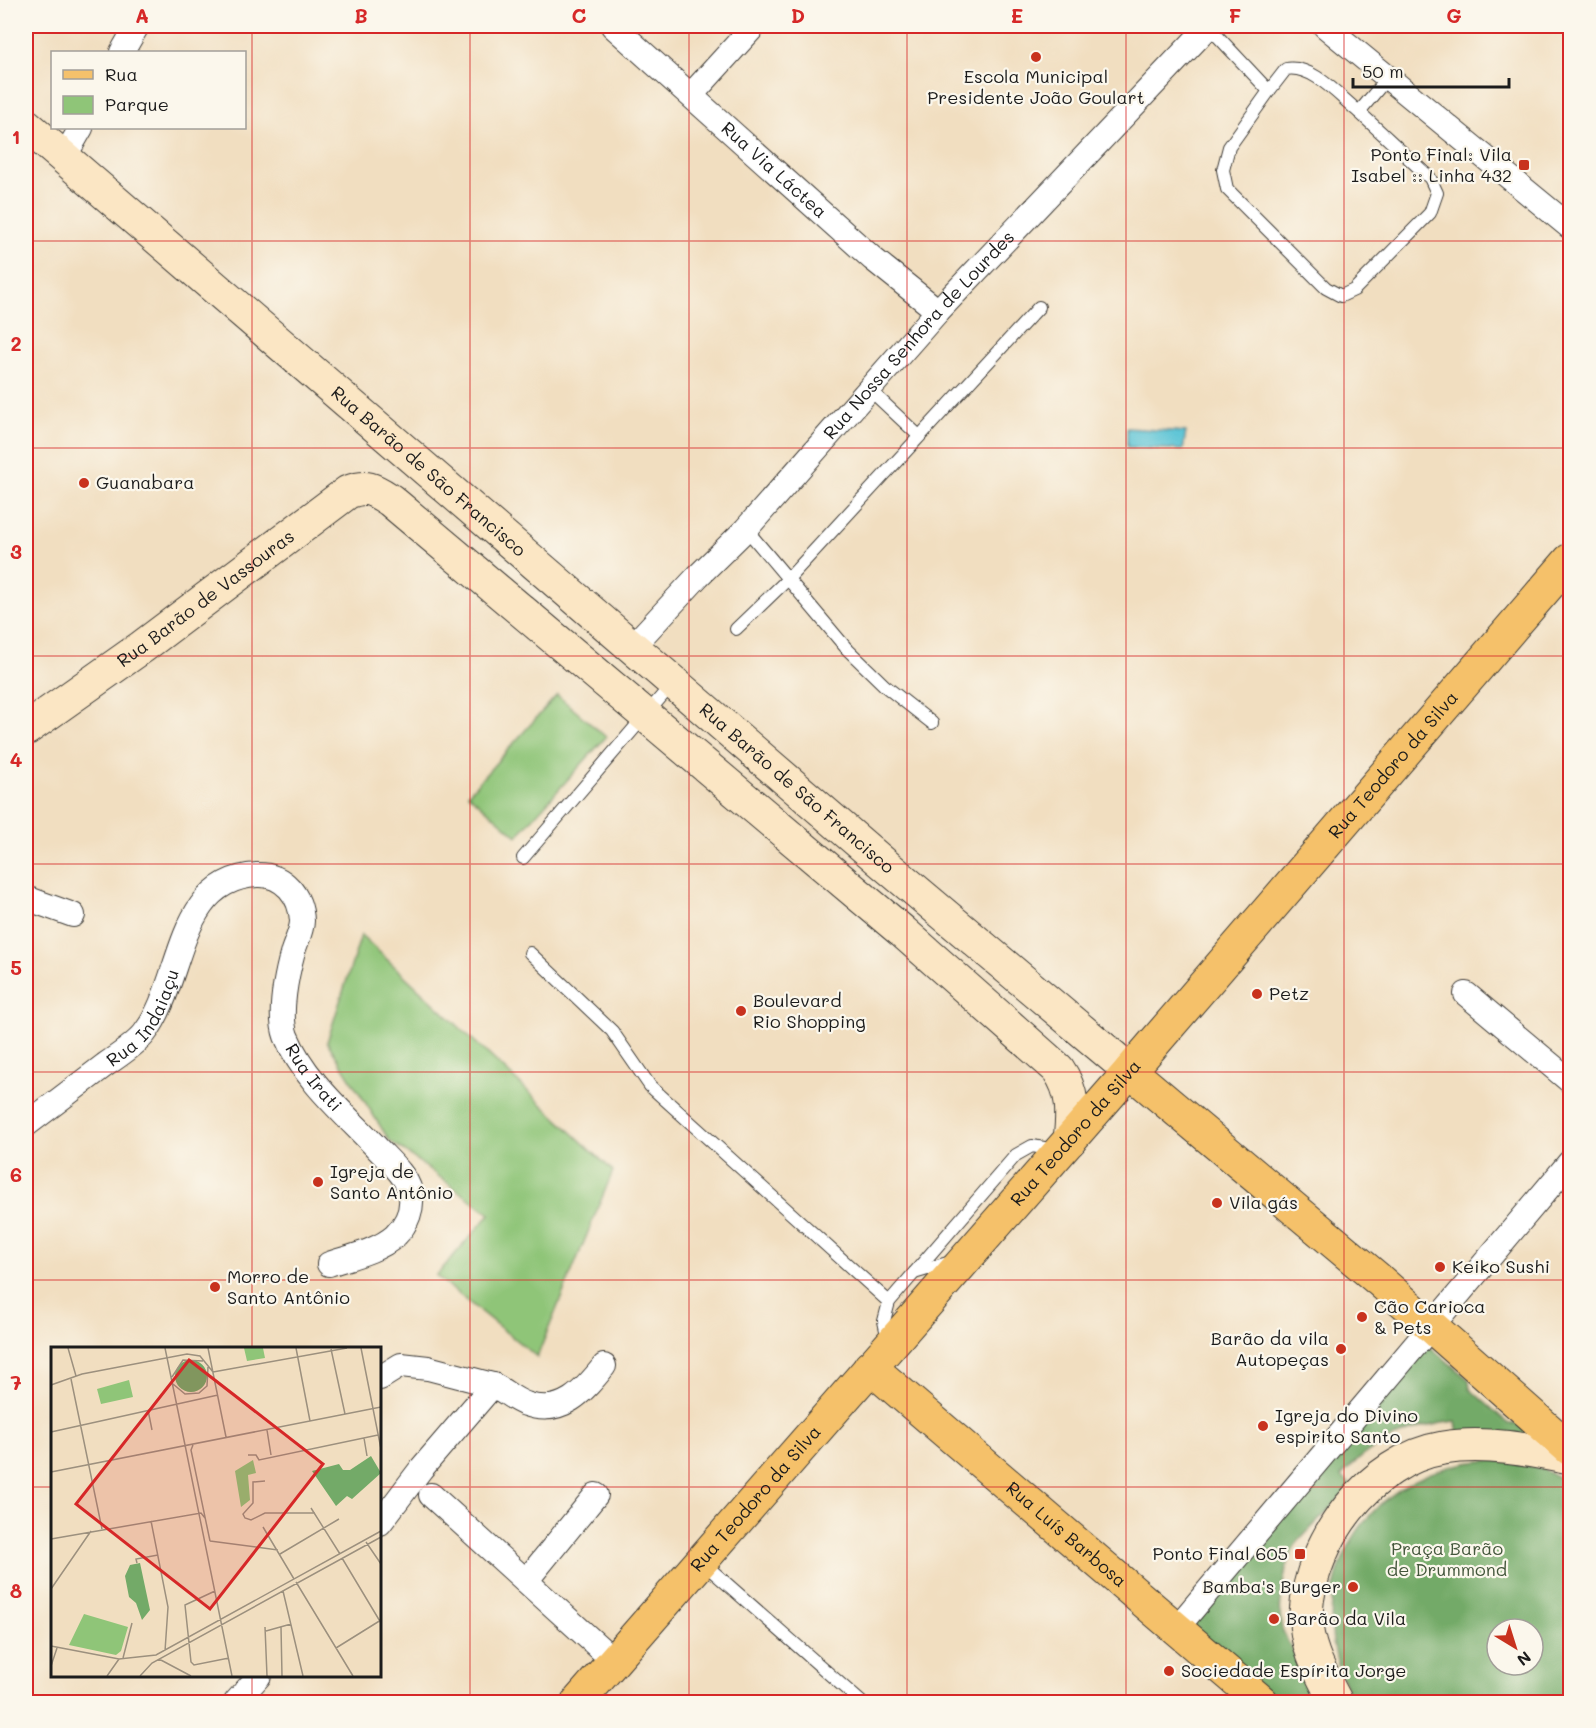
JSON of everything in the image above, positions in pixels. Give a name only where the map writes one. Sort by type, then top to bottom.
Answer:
[{"type":"main road","name":"Rua Teodoro da Silva","points":[[578,1702],[1130,1071],[1570,560]]},
{"type":"main road","name":"Rua Barão de São Francisco","points":[[1130,1071],[1379,1280],[1570,1449]]},
{"type":"main road","name":"Rua Luís Barbosa","points":[[880,1356],[1175,1630],[1262,1702]]},
{"type":"street","points":[[123,51],[137,26]]},
{"type":"street","name":"Rua Via Láctea","points":[[613,26],[692,94],[873,259],[938,311]]},
{"type":"street","points":[[692,94],[754,26]]},
{"type":"street","name":"Rua Nossa Senhora de Lourdes","points":[[632,647],[698,576],[746,529],[938,311],[1208,26]]},
{"type":"street","points":[[1325,26],[1570,227]]},
{"type":"street","name":"Rua Barão de São Francisco","points":[[26,125],[417,464],[1130,1071]]},
{"type":"street","points":[[63,159],[80,129]]},
{"type":"street","points":[[376,494],[381,459],[377,427]]},
{"type":"street","points":[[376,494],[391,485],[406,467],[417,464]]},
{"type":"street","name":"Rua Barão de Vassouras","points":[[26,729],[142,647],[348,492],[376,494]]},
{"type":"street","points":[[376,494],[560,644],[903,932],[1058,1069],[1068,1084],[1072,1100],[1065,1145]]},
{"type":"street","points":[[560,644],[579,649],[614,664],[632,647]]},
{"type":"street","name":"Rua Irati","points":[[225,882],[261,874],[283,881],[298,897],[302,922],[287,979],[284,1006],[285,1034],[312,1078],[395,1168],[409,1189],[411,1203],[407,1221],[394,1237],[371,1250],[329,1264]]},
{"type":"street","name":"Rua Indaiaçu","points":[[26,1125],[143,1035],[157,1014],[192,921],[209,894],[225,882]]},
{"type":"street","points":[[26,898],[72,915]]},
{"type":"street","points":[[1466,994],[1570,1081]]},
{"type":"street","points":[[1175,1630],[1570,1162]]},
{"type":"street","points":[[381,1377],[401,1365],[428,1368],[493,1385],[526,1404],[549,1408],[582,1394],[604,1366]]},
{"type":"street","points":[[381,1522],[421,1469],[493,1385]]},
{"type":"street","points":[[1336,1702],[1318,1667],[1308,1639],[1305,1613],[1318,1561],[1340,1520],[1355,1502],[1388,1472],[1406,1461],[1444,1447],[1501,1447],[1570,1458]]},
{"type":"street","points":[[431,1495],[613,1660]]},
{"type":"street","points":[[526,1581],[596,1495]]},
{"type":"street","points":[[236,1702],[258,1677]]},
{"type":"lane","points":[[1208,26],[1269,91]]},
{"type":"lane","points":[[1298,67],[1308,72],[1359,112],[1430,178],[1437,193],[1430,213],[1354,290],[1341,296],[1326,288],[1227,189],[1223,170],[1229,147],[1269,91],[1286,69],[1298,67]]},
{"type":"lane","points":[[1359,112],[1388,77]]},
{"type":"lane","points":[[735,629],[788,579],[1039,307]]},
{"type":"lane","points":[[869,389],[919,436]]},
{"type":"lane","points":[[746,529],[847,649],[885,686],[932,723]]},
{"type":"lane","points":[[523,858],[674,683]]},
{"type":"lane","points":[[530,953],[612,1031],[650,1086],[889,1302]]},
{"type":"lane","points":[[880,1356],[884,1321],[889,1302],[914,1273],[1024,1148],[1065,1145]]},
{"type":"lane","points":[[914,1273],[967,1258]]},
{"type":"lane","points":[[700,1560],[861,1702]]},
{"type":"green space","points":[[557,695],[606,737],[517,836],[468,794]]},
{"type":"green space","points":[[361,935],[613,1171],[537,1357],[436,1276],[490,1214],[389,1140],[327,1042]]},
{"type":"green space","points":[[1428,1345],[1469,1380],[1470,1389],[1509,1424],[1521,1423],[1531,1438],[1458,1437],[1456,1421],[1440,1423],[1408,1432],[1379,1445],[1365,1454],[1341,1476],[1352,1486],[1297,1543],[1289,1560],[1281,1597],[1281,1620],[1285,1636],[1322,1702],[1278,1702],[1196,1630],[1194,1620]]},
{"type":"green space","name":"Praça Barão de Drummond","points":[[1492,1460],[1537,1467],[1570,1482],[1570,1702],[1353,1702],[1336,1659],[1331,1617],[1337,1577],[1352,1540],[1376,1509],[1407,1485],[1447,1468]]},
{"type":"water","points":[[1127,428],[1186,432],[1183,450],[1127,447]]},
{"type":"place","name":"Escola Municipal Presidente João Goulart","points":[[1036,57]]},
{"type":"place","name":"Ponto Final: Vila Isabel :: Linha 432","points":[[1524,165]]},
{"type":"place","name":"Guanabara","points":[[84,483]]},
{"type":"place","name":"Petz","points":[[1257,994]]},
{"type":"place","name":"Boulevard Rio Shopping","points":[[741,1011]]},
{"type":"place","name":"Igreja de Santo Antônio","points":[[318,1182]]},
{"type":"place","name":"Vila gás","points":[[1217,1203]]},
{"type":"place","name":"Keiko Sushi","points":[[1440,1267]]},
{"type":"place","name":"Morro de Santo Antônio","points":[[215,1287]]},
{"type":"place","name":"Cão Carioca & Pets","points":[[1362,1317]]},
{"type":"place","name":"Barão da vila Autopeças","points":[[1341,1349]]},
{"type":"place","name":"Igreja do Divino espirito Santo","points":[[1263,1426]]},
{"type":"place","name":"Ponto Final 605","points":[[1300,1554]]},
{"type":"place","name":"Bamba's Burger","points":[[1353,1587]]},
{"type":"place","name":"Barão da Vila","points":[[1274,1619]]},
{"type":"place","name":"Sociedade Espírita Jorge","points":[[1169,1671]]}]
